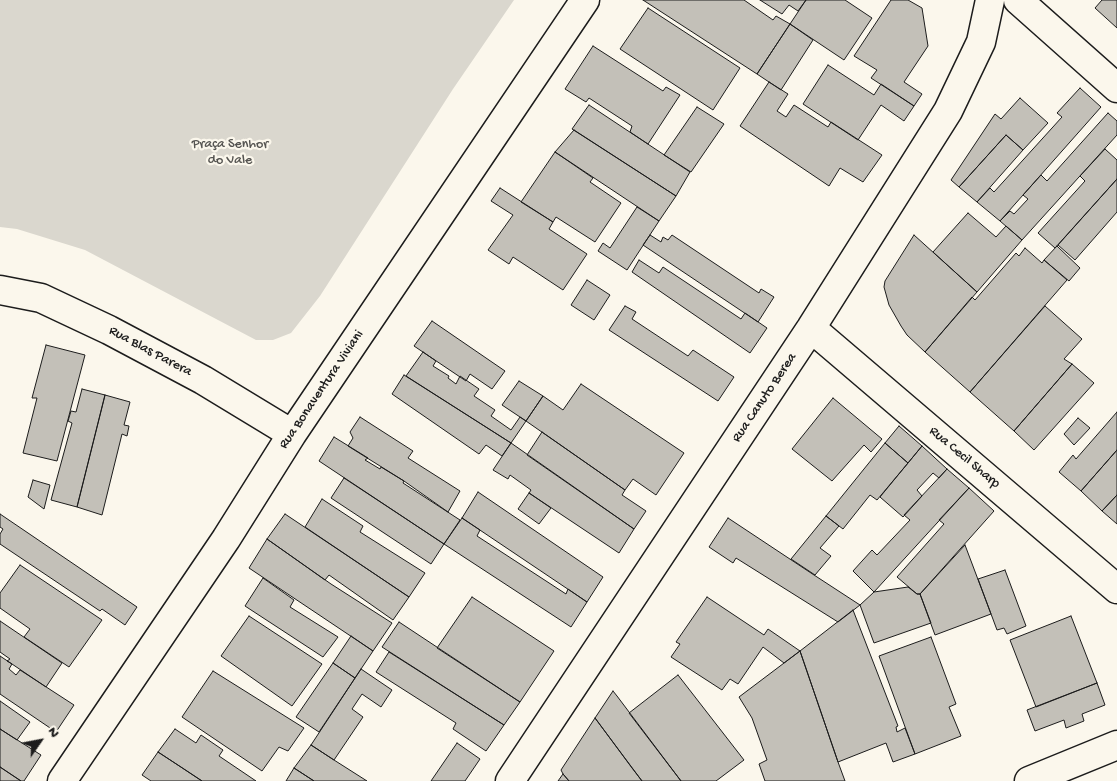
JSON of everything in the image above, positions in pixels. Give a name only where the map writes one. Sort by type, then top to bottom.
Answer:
[{"type":"street","name":"Rua Bonaventura Viviani","points":[[62,781],[226,539],[292,434],[585,0]]},
{"type":"street","name":"Rua Canuto Berea","points":[[510,781],[812,328],[948,111],[981,42],[990,0]]},
{"type":"street","points":[[1018,0],[1117,88]]},
{"type":"street","name":"Rua Blas Parera","points":[[0,290],[41,298],[109,330],[203,380],[292,434]]},
{"type":"street","name":"Rua Cecil Sharp","points":[[812,328],[1117,589]]},
{"type":"street","points":[[1029,781],[1117,745]]},
{"type":"green space","name":"Praça Senhor do Vale","points":[[0,0],[514,0],[453,89],[320,296],[291,333],[273,340],[256,340],[85,250],[17,229],[0,227]]},
{"type":"building","points":[[643,0],[744,0],[773,20],[776,16],[790,24],[757,74]]},
{"type":"building","points":[[760,0],[806,0],[798,11],[789,5],[782,14]]},
{"type":"building","points":[[806,0],[845,0],[872,18],[844,60],[790,24]]},
{"type":"building","points":[[891,0],[908,0],[922,8],[928,46],[904,82],[922,94],[914,106],[871,78],[877,70],[854,56]]},
{"type":"building","points":[[1102,0],[1117,0],[1117,28],[1095,8]]},
{"type":"building","points":[[648,8],[740,68],[713,110],[620,49]]},
{"type":"building","points":[[790,24],[813,40],[781,90],[757,74]]},
{"type":"building","points":[[593,46],[663,91],[666,87],[680,95],[648,144],[630,132],[632,126],[589,98],[586,102],[565,89]]},
{"type":"building","points":[[828,65],[874,95],[881,84],[914,106],[904,121],[881,105],[858,140],[803,104]]},
{"type":"building","points":[[769,82],[788,94],[777,111],[786,117],[794,105],[828,127],[831,122],[882,155],[863,182],[840,168],[829,186],[740,126]]},
{"type":"building","points":[[1080,88],[1101,107],[1000,221],[977,202],[990,188],[994,192],[1062,117],[1057,113]]},
{"type":"building","points":[[1020,98],[1048,123],[1023,150],[1006,135],[959,187],[951,180],[995,114],[1001,119]]},
{"type":"building","points":[[589,105],[690,172],[676,196],[572,129]]},
{"type":"building","points":[[697,107],[724,124],[691,172],[664,155]]},
{"type":"building","points":[[1108,113],[1117,121],[1117,135],[1022,240],[1000,221],[1010,211],[1014,214],[1028,199],[1023,195],[1041,175],[1047,181]]},
{"type":"building","points":[[574,130],[676,196],[659,221],[555,152]]},
{"type":"building","points":[[1006,135],[1023,150],[977,202],[959,187]]},
{"type":"building","points":[[1105,149],[1117,160],[1117,179],[1055,248],[1038,233],[1085,181],[1080,176]]},
{"type":"building","points":[[555,152],[593,178],[590,182],[621,203],[595,242],[556,217],[553,222],[521,202]]},
{"type":"building","points":[[1117,179],[1117,212],[1075,260],[1058,245]]},
{"type":"building","points":[[500,188],[553,222],[549,229],[587,254],[563,290],[513,257],[509,264],[488,250],[513,215],[491,201]]},
{"type":"building","points":[[637,207],[659,221],[627,270],[598,251],[603,243],[610,248]]},
{"type":"building","points":[[968,213],[996,237],[1006,226],[1022,240],[977,292],[933,252]]},
{"type":"building","points":[[650,235],[661,242],[663,237],[668,240],[672,235],[759,293],[761,289],[774,297],[758,322],[643,245]]},
{"type":"building","points":[[914,235],[977,292],[925,352],[907,335],[901,326],[889,305],[884,287],[885,281]]},
{"type":"building","points":[[1057,246],[1080,268],[1069,281],[1044,260]]},
{"type":"building","points":[[1025,248],[1042,263],[1044,260],[1067,280],[970,392],[925,352],[972,297],[975,300],[1016,253],[1019,256]]},
{"type":"building","points":[[639,260],[659,273],[663,267],[741,319],[745,313],[767,328],[750,353],[632,272]]},
{"type":"building","points":[[587,280],[610,295],[594,320],[571,305]]},
{"type":"building","points":[[625,306],[636,312],[632,319],[688,356],[693,350],[734,377],[718,401],[609,330]]},
{"type":"building","points":[[1045,306],[1082,339],[1064,359],[1072,364],[1014,431],[970,392]]},
{"type":"building","points":[[432,321],[505,371],[492,389],[470,374],[466,381],[414,346]]},
{"type":"building","points":[[46,345],[85,355],[57,461],[23,453],[37,398],[32,398]]},
{"type":"building","points":[[423,352],[436,361],[433,366],[449,376],[448,378],[456,384],[460,376],[479,389],[474,396],[495,410],[491,416],[511,430],[520,417],[526,421],[511,443],[406,376]]},
{"type":"building","points":[[1072,364],[1094,383],[1034,450],[1014,431]]},
{"type":"building","points":[[404,375],[511,443],[502,456],[486,445],[479,454],[392,394]]},
{"type":"building","points":[[519,381],[543,396],[526,421],[502,405]]},
{"type":"building","points":[[581,384],[684,453],[656,495],[633,479],[625,490],[526,421],[543,396],[563,410]]},
{"type":"building","points":[[82,389],[105,395],[77,507],[51,500],[72,423],[68,421],[71,411],[76,412]]},
{"type":"building","points":[[105,395],[130,402],[124,425],[129,426],[127,436],[122,434],[102,515],[77,507]]},
{"type":"building","points":[[833,398],[882,439],[871,452],[864,445],[832,481],[792,449]]},
{"type":"building","points":[[1117,412],[1117,450],[1081,491],[1059,472],[1073,455],[1076,459]]},
{"type":"building","points":[[360,417],[413,451],[408,458],[460,491],[448,512],[404,481],[348,446],[353,438],[350,432]]},
{"type":"building","points":[[1078,418],[1090,428],[1074,445],[1064,434]]},
{"type":"building","points":[[899,426],[922,446],[908,463],[885,443]]},
{"type":"building","points":[[542,432],[625,490],[622,495],[646,511],[634,529],[527,455]]},
{"type":"building","points":[[334,437],[368,458],[365,460],[404,481],[403,483],[460,520],[444,544],[319,461]]},
{"type":"building","points":[[511,443],[634,529],[619,553],[529,493],[531,490],[510,475],[508,479],[493,470]]},
{"type":"building","points":[[885,443],[908,463],[877,500],[870,495],[843,529],[826,516]]},
{"type":"building","points":[[922,446],[947,469],[939,478],[933,473],[917,490],[922,496],[903,517],[880,497]]},
{"type":"building","points":[[1117,450],[1117,495],[1102,511],[1081,491]]},
{"type":"building","points":[[947,469],[969,488],[874,592],[853,571],[872,550],[877,555],[910,520],[904,515]]},
{"type":"building","points":[[344,478],[444,544],[431,564],[331,498]]},
{"type":"building","points":[[33,480],[50,485],[44,509],[28,497]]},
{"type":"building","points":[[969,488],[994,511],[920,594],[917,594],[897,577],[944,524],[939,520]]},
{"type":"building","points":[[478,492],[603,577],[587,602],[462,518]]},
{"type":"building","points":[[529,493],[551,508],[539,524],[518,509]]},
{"type":"building","points":[[1117,495],[1117,524],[1102,511]]},
{"type":"building","points":[[322,499],[363,526],[360,532],[425,573],[409,597],[305,527]]},
{"type":"building","points":[[0,514],[137,607],[125,625],[102,609],[100,611],[0,544],[0,534],[3,529],[0,527]]},
{"type":"building","points":[[285,514],[409,597],[393,620],[329,575],[325,580],[267,539]]},
{"type":"building","points":[[826,516],[839,526],[820,548],[831,556],[815,575],[791,559]]},
{"type":"building","points":[[462,518],[480,530],[477,536],[566,594],[568,589],[587,602],[571,627],[444,544]]},
{"type":"building","points":[[728,518],[860,605],[838,622],[736,558],[733,563],[709,547]]},
{"type":"building","points":[[267,539],[331,584],[392,623],[373,651],[249,568]]},
{"type":"building","points":[[965,545],[991,614],[935,635],[920,594]]},
{"type":"building","points":[[20,565],[102,620],[69,667],[24,637],[30,629],[0,608],[0,593]]},
{"type":"building","points":[[1005,570],[1026,626],[1007,634],[1004,628],[997,630],[978,579]]},
{"type":"building","points":[[263,578],[294,600],[290,607],[338,637],[323,657],[245,606]]},
{"type":"building","points":[[908,587],[917,594],[920,594],[931,623],[874,643],[860,605],[874,592]]},
{"type":"building","points":[[472,597],[554,651],[520,702],[437,648]]},
{"type":"building","points":[[707,597],[764,635],[768,629],[800,651],[784,663],[763,647],[738,684],[730,679],[722,690],[671,657],[680,644],[676,642]]},
{"type":"building","points":[[853,610],[898,726],[896,727],[897,732],[905,728],[915,754],[893,762],[886,743],[838,762],[800,651]]},
{"type":"building","points":[[249,616],[322,664],[292,706],[221,656]]},
{"type":"building","points":[[1071,616],[1097,683],[1036,707],[1010,640]]},
{"type":"building","points":[[0,621],[62,663],[46,687],[7,661],[10,659],[0,652]]},
{"type":"building","points":[[399,622],[520,702],[504,725],[382,647]]},
{"type":"building","points":[[351,636],[373,651],[355,678],[333,663]]},
{"type":"building","points":[[931,637],[956,704],[949,707],[961,736],[915,754],[879,656]]},
{"type":"building","points":[[800,651],[845,781],[765,781],[759,764],[767,760],[752,718],[739,697]]},
{"type":"building","points":[[389,652],[504,725],[486,751],[453,729],[456,723],[376,672]]},
{"type":"building","points":[[0,656],[12,664],[9,669],[16,675],[20,670],[74,705],[56,732],[0,694]]},
{"type":"building","points":[[333,663],[355,678],[319,732],[296,717]]},
{"type":"building","points":[[361,669],[392,690],[381,707],[362,694],[352,709],[363,717],[334,760],[311,745]]},
{"type":"building","points":[[213,671],[304,728],[288,751],[279,747],[262,771],[182,717]]},
{"type":"building","points":[[678,675],[744,760],[716,781],[681,781],[629,713]]},
{"type":"building","points":[[1097,683],[1105,705],[1082,714],[1084,721],[1066,728],[1064,720],[1035,731],[1027,710]]},
{"type":"building","points":[[613,691],[681,781],[642,781],[595,718]]},
{"type":"building","points":[[0,701],[30,722],[17,740],[0,729]]},
{"type":"building","points":[[595,718],[642,781],[569,781],[563,774],[561,770]]},
{"type":"building","points":[[0,729],[41,755],[24,781],[21,781],[0,767]]},
{"type":"building","points":[[175,729],[196,743],[201,735],[223,750],[219,756],[256,781],[202,781],[158,752]]},
{"type":"building","points":[[457,743],[480,759],[465,781],[431,781]]},
{"type":"building","points":[[311,745],[367,781],[314,781],[294,768]]},
{"type":"building","points":[[158,752],[202,781],[151,781],[142,775]]},
{"type":"building","points":[[0,767],[21,781],[0,781]]},
{"type":"building","points":[[294,768],[314,781],[286,781]]},
{"type":"building","points":[[563,774],[569,781],[558,781]]}]
